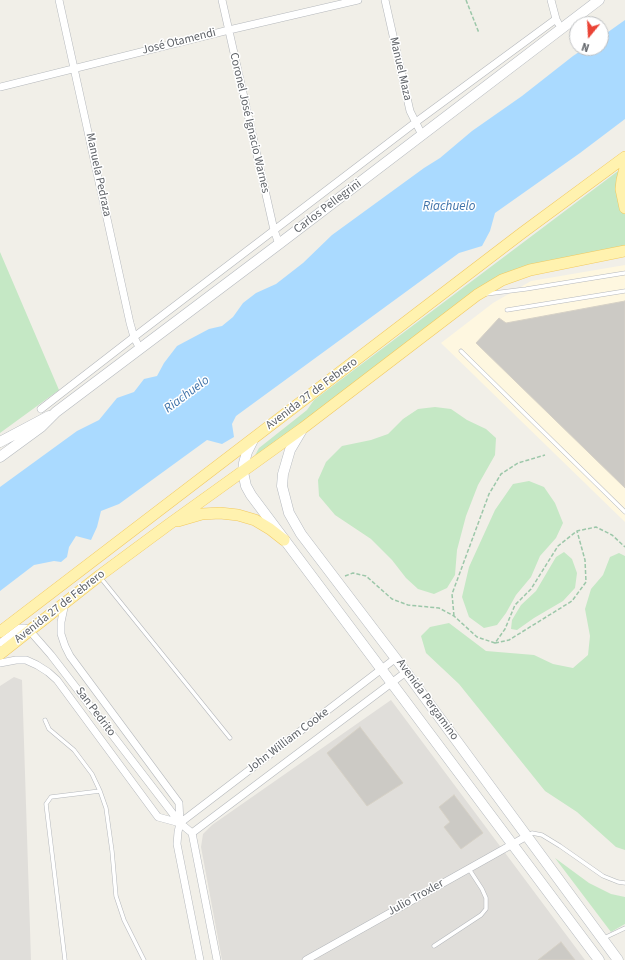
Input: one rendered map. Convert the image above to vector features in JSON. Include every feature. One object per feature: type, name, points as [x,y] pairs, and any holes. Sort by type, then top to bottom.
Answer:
[{"type":"main road","name":"Carlos Pellegrini","points":[[0,457],[41,427],[56,412],[599,0]]},
{"type":"main road","name":"Avenida 27 de Febrero","points":[[0,632],[625,156]]},
{"type":"main road","points":[[625,168],[621,189],[625,208]]},
{"type":"main road","name":"Avenida 27 de Febrero","points":[[0,654],[99,576],[303,428],[477,295],[502,280],[530,270],[625,251]]},
{"type":"main road","name":"Carlos Pellegrini","points":[[0,442],[56,412]]},
{"type":"main road","name":"Avenida Pergamino","points":[[303,428],[290,450],[286,462],[282,486],[284,499],[289,513],[302,534],[396,658],[618,960]]},
{"type":"main road","name":"Avenida Pergamino","points":[[255,438],[247,452],[243,472],[246,486],[251,495],[599,960]]},
{"type":"main road","points":[[168,525],[202,514],[220,512],[238,515],[260,523],[284,540]]},
{"type":"street","name":"Manuela Pedraza","points":[[59,0],[128,316],[134,337],[140,349]]},
{"type":"street","name":"Coronel José Ignacio Warnes","points":[[222,0],[274,230],[279,244]]},
{"type":"street","name":"José Otamendi","points":[[0,87],[229,30],[358,0]]},
{"type":"street","name":"Manuel Maza","points":[[385,0],[410,111],[422,135]]},
{"type":"street","points":[[552,0],[556,19],[562,28]]},
{"type":"street","name":"Carlos Pellegrini","points":[[41,409],[416,122],[556,19]]},
{"type":"street","points":[[521,45],[532,51]]},
{"type":"street","name":"San Pedrito","points":[[65,603],[61,622],[61,634],[67,651],[75,664],[179,803],[180,823],[177,844],[200,960]]},
{"type":"street","points":[[0,643],[20,628],[25,628],[30,631]]},
{"type":"street","name":"San Pedrito","points":[[30,631],[51,655],[180,823],[192,833]]},
{"type":"street","name":"John William Cooke","points":[[180,823],[396,658]]},
{"type":"street","name":"San Pedrito","points":[[0,663],[26,660],[48,672],[57,680],[158,817],[180,823]]},
{"type":"street","name":"John William Cooke","points":[[192,833],[406,672]]},
{"type":"street","points":[[192,833],[217,960]]},
{"type":"street","name":"Julio Troxler","points":[[306,960],[527,836]]},
{"type":"lane","points":[[477,295],[526,289],[625,273]]},
{"type":"lane","points":[[507,310],[625,291]]},
{"type":"lane","points":[[461,351],[625,512]]},
{"type":"lane","points":[[99,576],[230,738]]},
{"type":"lane","points":[[45,720],[50,729],[74,750],[92,774],[100,790],[106,808],[116,896],[124,920],[144,960]]},
{"type":"lane","points":[[64,960],[46,804],[51,797],[100,790]]},
{"type":"lane","points":[[527,836],[532,833],[542,836],[560,846],[603,876],[625,883]]},
{"type":"lane","points":[[434,946],[481,915],[486,909],[486,898],[469,869]]},
{"type":"lane","points":[[602,939],[625,928]]},
{"type":"path","points":[[466,0],[479,32]]},
{"type":"path","points":[[454,616],[452,594],[489,494],[501,474],[518,463],[545,455]]},
{"type":"path","points":[[496,643],[505,629],[515,605],[531,589],[558,546],[577,531],[596,527],[612,536],[625,547]]},
{"type":"path","points":[[336,580],[353,573],[366,576],[392,599],[408,605],[439,608],[454,616],[477,637],[496,643],[508,640],[572,601],[586,582],[585,560],[577,531]]},
{"type":"shaded area","points":[[625,265],[625,522],[441,343],[493,303],[531,281]]},
{"type":"shaded area","points":[[14,677],[22,680],[31,960],[0,960],[0,686]]},
{"type":"shaded area","points":[[391,700],[585,960],[222,960],[201,847],[203,834],[212,825]]},
{"type":"green space","points":[[622,168],[622,210],[625,214],[625,247],[491,280],[253,459],[259,448],[307,410],[314,400]]},
{"type":"green space","points":[[0,252],[59,390],[0,433]]},
{"type":"green space","points":[[435,407],[451,409],[467,420],[486,429],[496,438],[495,455],[478,485],[466,516],[457,550],[455,575],[447,588],[434,594],[418,589],[406,578],[392,560],[371,539],[335,515],[319,496],[318,480],[326,462],[342,446],[371,440],[388,434],[403,419],[418,409]]},
{"type":"green space","points":[[529,481],[544,487],[555,503],[563,523],[556,538],[540,556],[531,577],[516,595],[497,625],[484,628],[469,617],[462,597],[469,567],[495,510],[513,484]]},
{"type":"green space","points":[[564,552],[572,559],[577,573],[575,588],[563,601],[517,630],[511,629],[512,620],[521,605],[536,591],[556,557]]},
{"type":"green space","points":[[619,553],[625,556],[625,850],[616,847],[577,812],[545,791],[459,684],[426,653],[421,636],[430,627],[449,623],[486,651],[534,655],[553,664],[573,668],[588,655],[590,636],[585,609],[591,589],[603,575],[610,557]]},
{"type":"green space","points":[[555,858],[589,883],[611,894],[625,897],[625,924],[611,932]]},
{"type":"water","name":"Riachuelo","points":[[625,20],[625,119],[495,213],[490,231],[482,246],[459,253],[236,416],[232,424],[234,437],[222,444],[207,440],[119,504],[101,511],[97,527],[91,540],[76,536],[69,547],[67,557],[61,562],[54,561],[34,565],[0,591],[0,487],[77,431],[99,420],[117,398],[134,392],[144,379],[157,376],[164,363],[177,346],[209,329],[222,326],[233,317],[243,303],[256,293],[276,284],[303,263],[332,235],[440,158],[472,131],[522,96],[573,56],[609,56],[609,31]]},
{"type":"building","points":[[625,301],[625,488],[476,343],[499,318],[506,323]]},
{"type":"building","points":[[360,727],[403,783],[367,806],[327,753]]},
{"type":"building","points":[[454,795],[483,833],[461,849],[444,827],[450,822],[439,807]]},
{"type":"building","points":[[561,942],[575,960],[538,960]]}]
